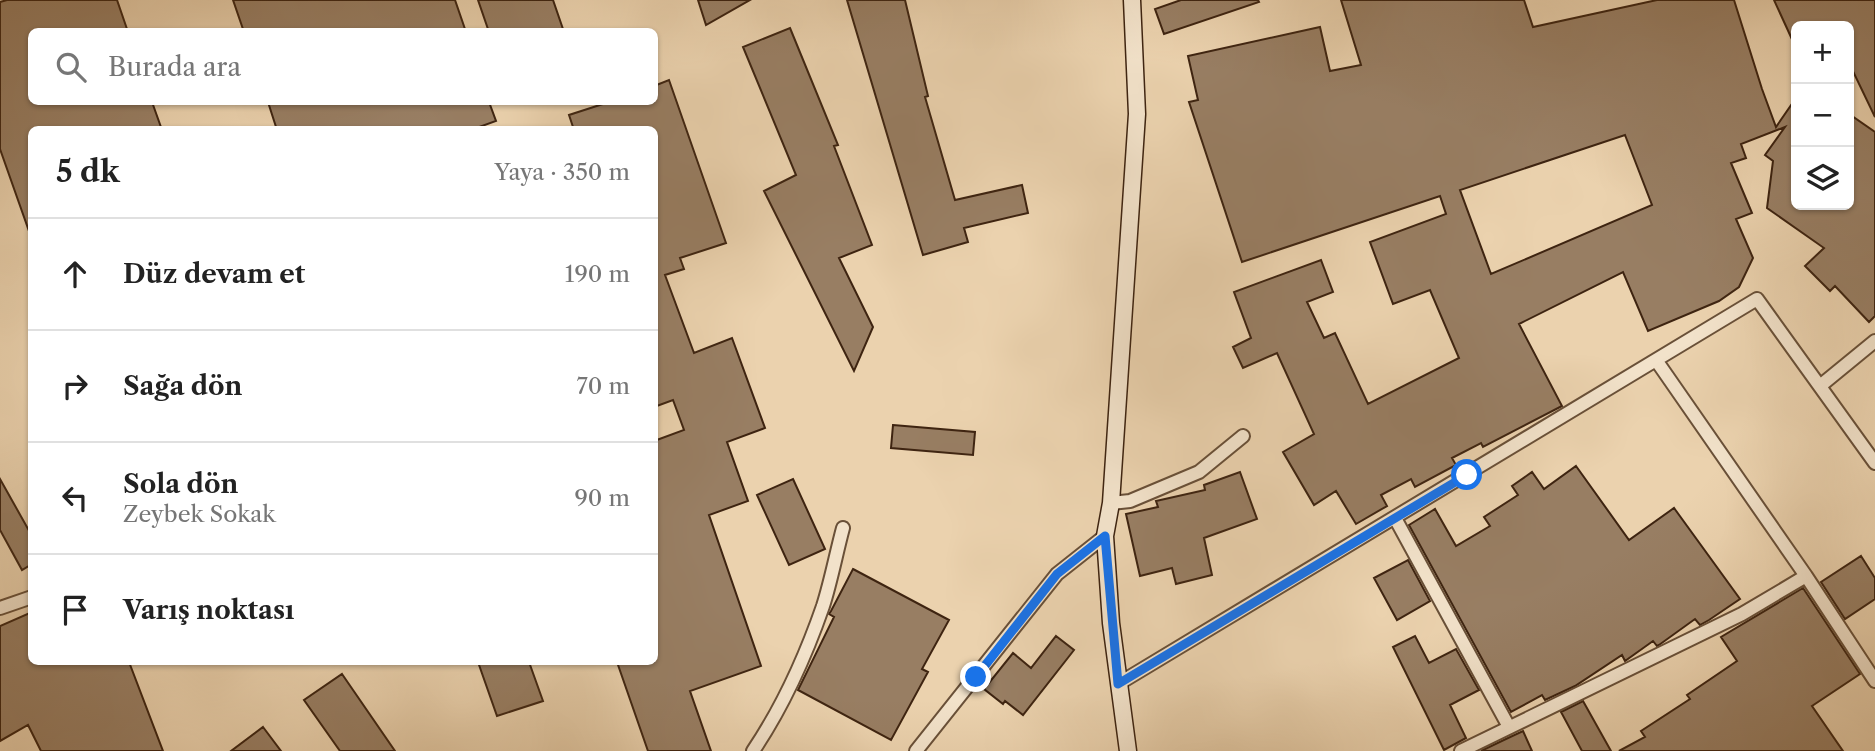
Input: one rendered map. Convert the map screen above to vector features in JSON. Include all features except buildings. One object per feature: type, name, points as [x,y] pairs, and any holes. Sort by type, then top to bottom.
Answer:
[{"type":"street","points":[[1128,751],[1118,684],[1105,536],[1111,503],[1137,114],[1132,0]]},
{"type":"street","points":[[1118,684],[1758,299],[1875,463]]},
{"type":"street","points":[[1820,386],[1875,341]]},
{"type":"street","points":[[1656,360],[1806,576],[1875,681]]},
{"type":"street","points":[[1111,503],[1130,501],[1199,472],[1242,436]]},
{"type":"street","points":[[1395,518],[1509,727]]},
{"type":"street","points":[[753,751],[764,736],[804,653],[823,605],[843,528]]},
{"type":"street","points":[[916,751],[1057,574],[1105,536]]},
{"type":"street","points":[[1461,751],[1742,614],[1806,576]]},
{"type":"street","points":[[0,608],[28,598]]},
{"type":"route","points":[[976,677],[1057,574],[1105,536],[1118,684],[1467,475]]}]
